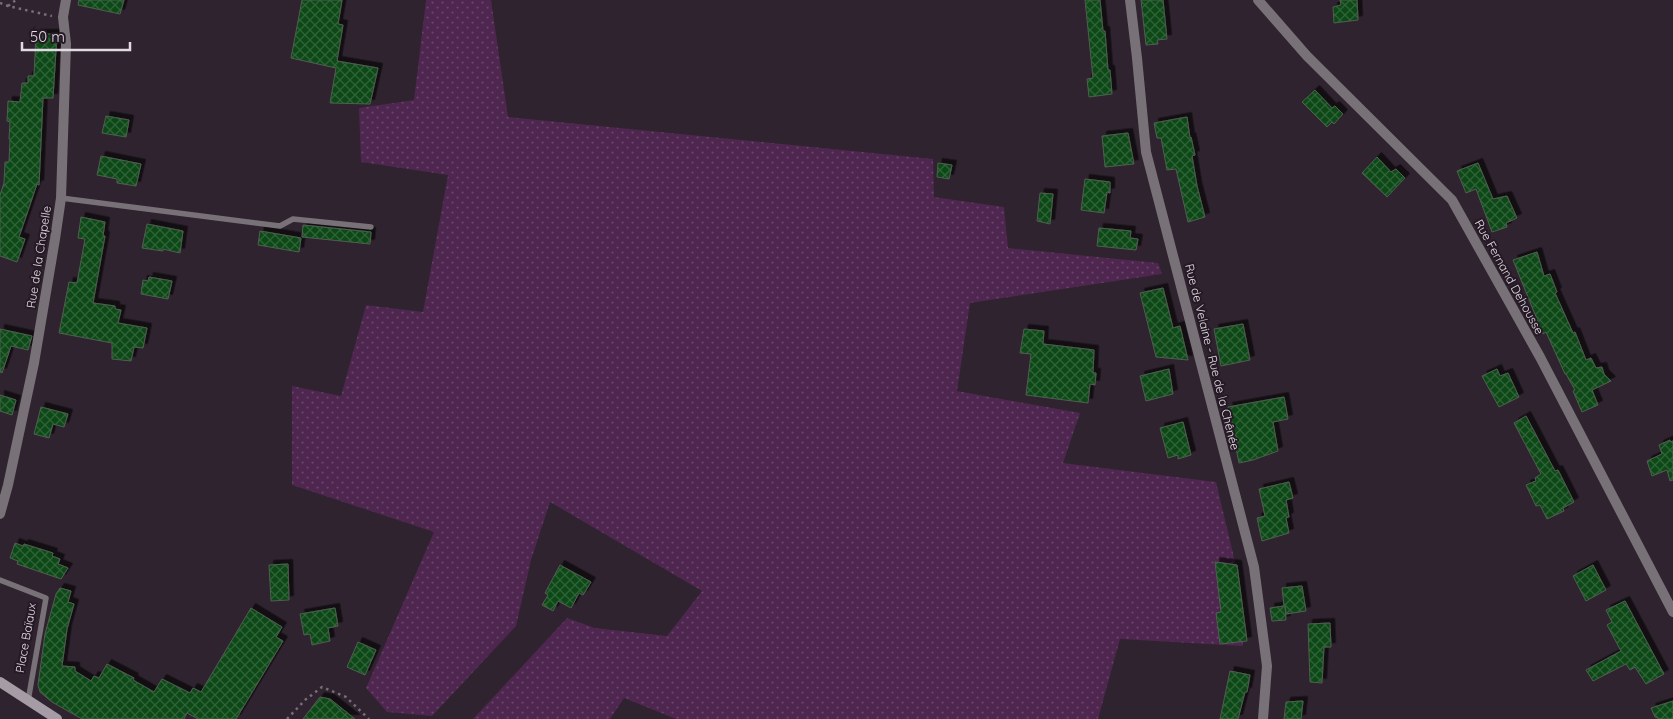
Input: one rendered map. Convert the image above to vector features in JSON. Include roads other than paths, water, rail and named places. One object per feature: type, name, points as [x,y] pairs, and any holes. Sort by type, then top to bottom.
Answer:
[{"type":"main road","name":"Place Baïaux","points":[[0,682],[57,719]]},
{"type":"street","name":"Rue de la Chapelle","points":[[0,514],[34,363],[55,239],[60,198],[66,44],[63,16],[66,0]]},
{"type":"street","name":"Rue de Velaine - Rue de la Chênée","points":[[1130,0],[1146,152],[1254,567],[1267,666],[1263,719]]},
{"type":"street","name":"Rue Fernand Dehousse","points":[[1258,0],[1307,56],[1452,200],[1540,357],[1673,612]]},
{"type":"lane","points":[[60,198],[280,226],[293,220],[372,227]]},
{"type":"lane","name":"Place Baïaux","points":[[0,580],[46,598],[28,701]]}]
